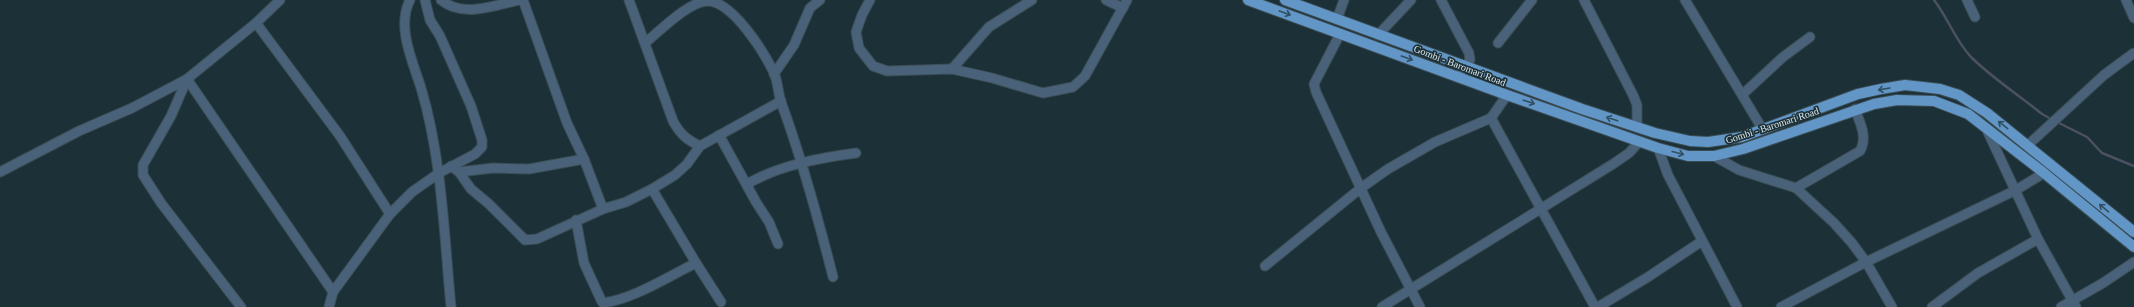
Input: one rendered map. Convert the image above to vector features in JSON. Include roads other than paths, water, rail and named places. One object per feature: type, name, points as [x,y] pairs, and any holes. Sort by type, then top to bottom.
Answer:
[{"type":"main road","name":"Gombi - Baromari Road","points":[[1248,0],[1639,142],[1688,156],[1714,156],[1766,142],[1855,109],[1898,100],[1934,101],[1968,114],[1986,127],[2134,247]]},
{"type":"main road","name":"Gombi - Baromari Road","points":[[1285,0],[1463,66],[1669,137],[1708,142],[1731,139],[1763,130],[1858,94],[1905,85],[1925,86],[1959,95],[1987,113],[2028,145],[2134,232]]},
{"type":"street","points":[[0,172],[79,131],[132,108],[187,79],[256,24],[280,0]]},
{"type":"street","points":[[410,0],[404,22],[408,49],[426,103],[439,173],[451,307]]},
{"type":"street","points":[[329,307],[333,292],[390,214],[412,192],[439,173],[475,154],[482,148],[482,140],[456,70],[440,36],[430,20],[425,0]]},
{"type":"street","points":[[441,0],[449,7],[460,10],[478,9],[518,0]]},
{"type":"street","points":[[523,0],[566,123],[584,159],[603,209]]},
{"type":"street","points":[[629,0],[673,121],[680,133],[689,141],[700,146]]},
{"type":"street","points":[[774,74],[794,45],[810,8],[820,0]]},
{"type":"street","points":[[870,0],[862,15],[856,32],[859,48],[873,66],[887,71],[952,70],[992,78],[1044,93],[1073,87],[1085,76],[1125,4],[1106,0]]},
{"type":"street","points":[[952,70],[989,27],[1032,0]]},
{"type":"street","points":[[1337,19],[1344,0]]},
{"type":"street","points":[[1378,35],[1411,0]]},
{"type":"street","points":[[1441,0],[1469,52],[1470,60],[1463,66],[1458,76]]},
{"type":"street","points":[[1498,43],[1532,0]]},
{"type":"street","points":[[1584,0],[1633,95],[1637,105],[1637,127]]},
{"type":"street","points":[[1685,0],[1743,94],[1763,130]]},
{"type":"street","points":[[1967,0],[1975,17]]},
{"type":"street","points":[[2126,0],[2134,18]]},
{"type":"street","points":[[645,43],[691,6],[708,1],[719,4],[750,32],[760,47],[774,74],[781,101],[802,163],[833,277]]},
{"type":"street","points":[[256,24],[340,136],[390,214]]},
{"type":"street","points":[[1340,34],[1314,84],[1319,100],[1381,232],[1420,307]]},
{"type":"street","points":[[1743,94],[1783,57],[1810,37]]},
{"type":"street","points":[[2028,145],[2104,75],[2134,53]]},
{"type":"street","points":[[187,79],[333,292]]},
{"type":"street","points":[[187,79],[171,116],[143,165],[143,175],[161,203],[241,307]]},
{"type":"street","points":[[1265,266],[1361,188],[1412,154],[1459,130],[1492,118],[1507,95]]},
{"type":"street","points":[[451,166],[459,172],[471,189],[490,204],[526,240],[537,239],[576,220],[603,209],[626,202],[652,189],[675,175],[687,164],[700,146],[781,101]]},
{"type":"street","points":[[1796,188],[1860,151],[1864,144],[1864,137],[1855,109]]},
{"type":"street","points":[[1492,118],[1596,307],[1648,277],[1702,241]]},
{"type":"street","points":[[1986,127],[2038,239],[2074,304]]},
{"type":"street","points":[[719,135],[772,226],[778,244]]},
{"type":"street","points":[[1382,307],[1411,288],[1470,254],[1613,164],[1629,153],[1639,142]]},
{"type":"street","points":[[1658,148],[1668,174],[1738,307]]},
{"type":"street","points":[[747,184],[768,172],[802,163],[856,153]]},
{"type":"street","points":[[1714,156],[1739,170],[1796,188],[1834,223],[1866,262],[1892,307]]},
{"type":"street","points":[[459,172],[493,168],[529,169],[584,159]]},
{"type":"street","points":[[1782,307],[1866,262],[2016,190],[2044,173]]},
{"type":"street","points":[[652,189],[721,302]]},
{"type":"street","points":[[576,220],[584,263],[600,300],[604,303],[640,291],[696,263]]},
{"type":"street","points":[[1932,307],[1978,273],[2038,239]]},
{"type":"street","points":[[2061,307],[2074,304],[2134,262]]},
{"type":"waterway","points":[[1934,0],[1960,43],[1971,57],[1979,65],[2042,114],[2053,120]]},
{"type":"waterway","points":[[2057,122],[2087,137],[2102,153],[2134,166]]}]
